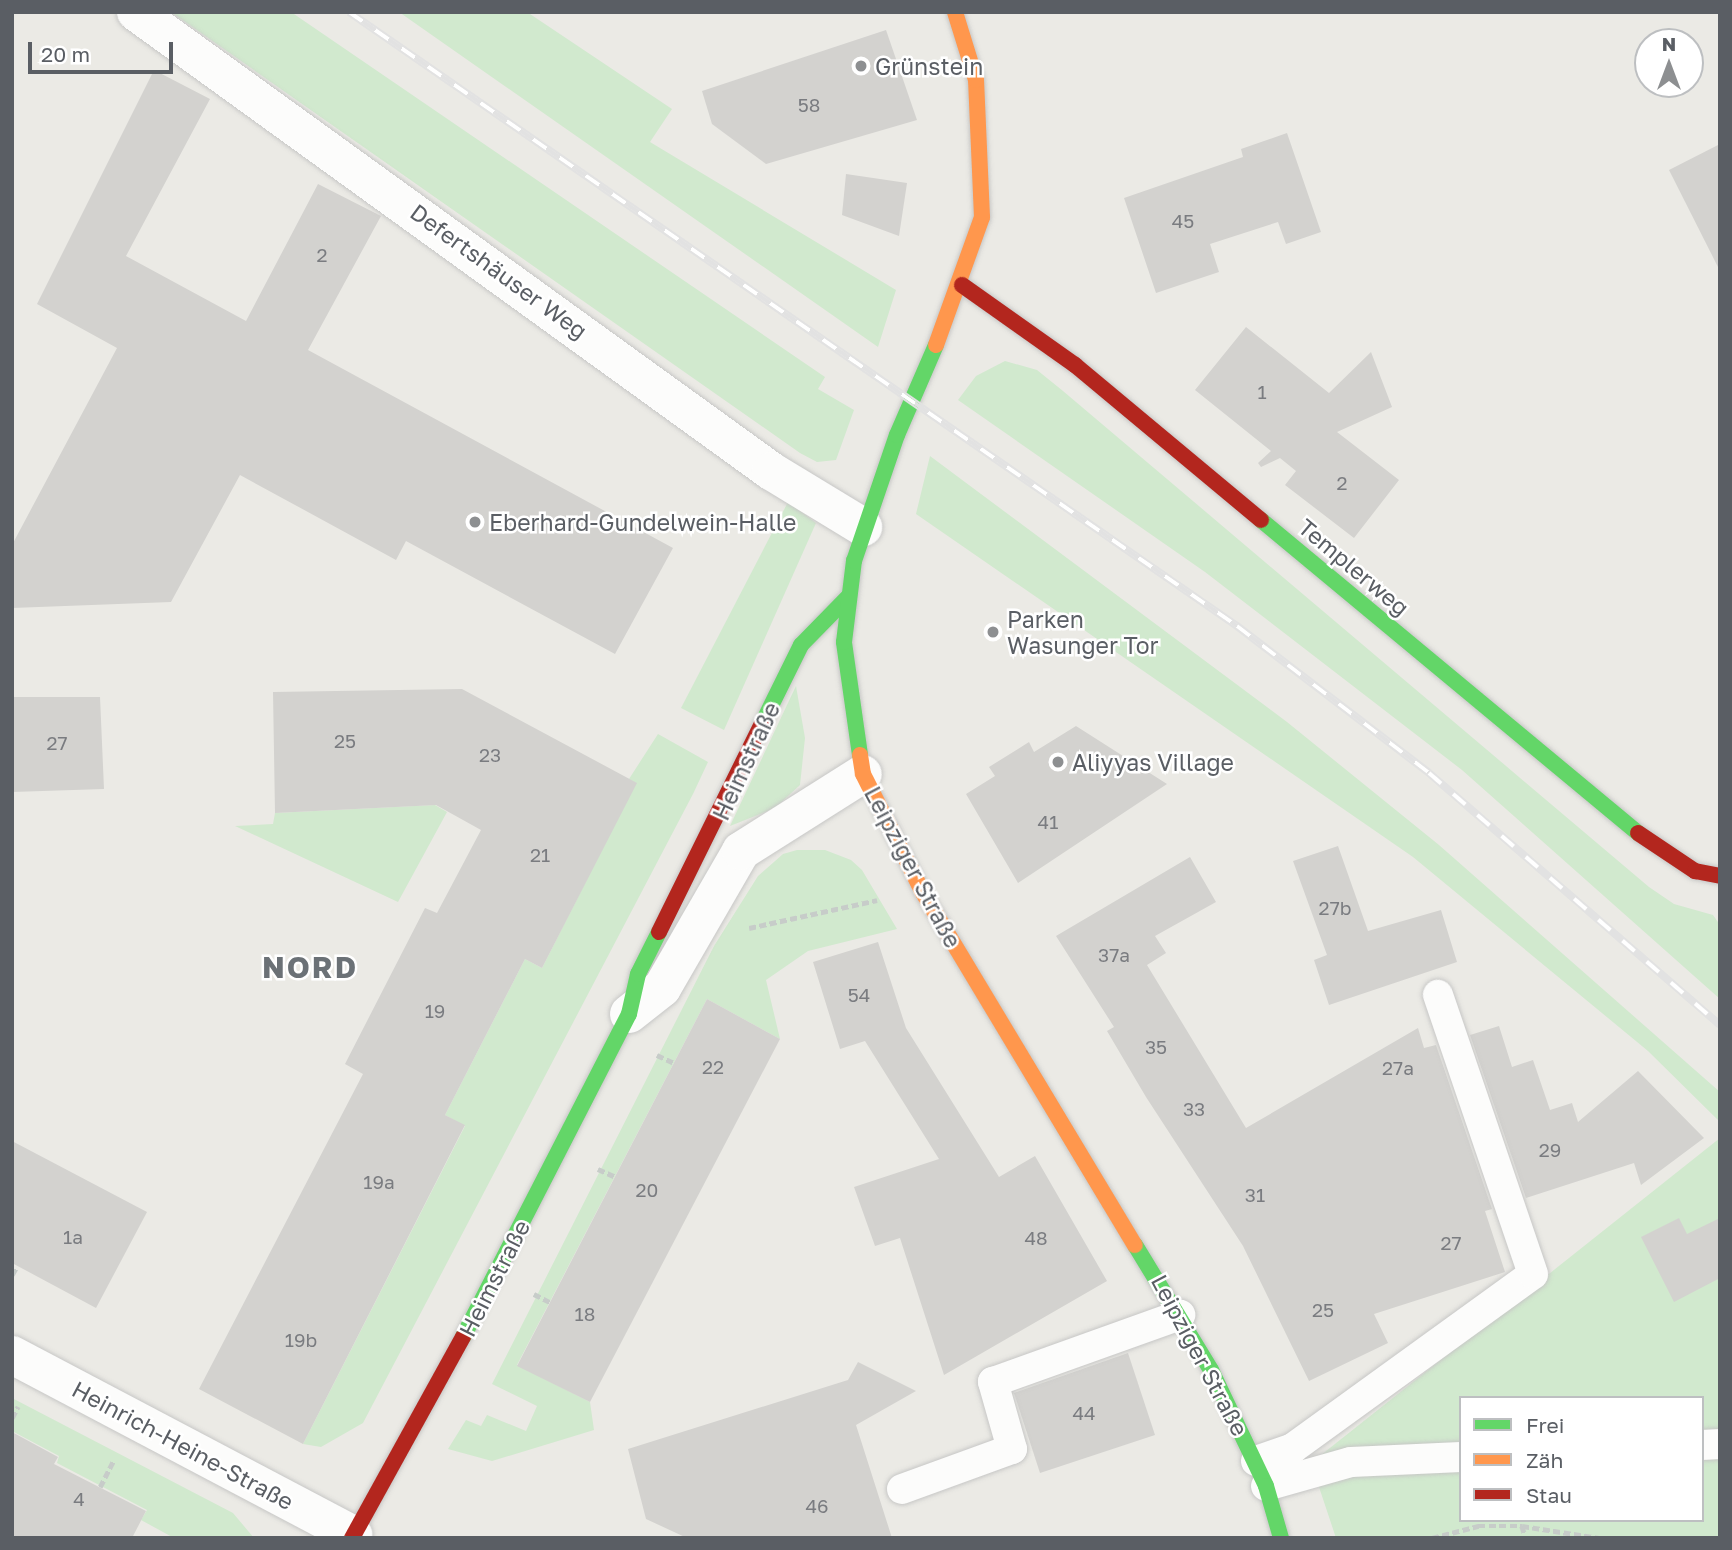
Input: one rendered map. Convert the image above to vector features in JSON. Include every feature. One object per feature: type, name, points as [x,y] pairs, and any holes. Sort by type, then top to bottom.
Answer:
[{"type":"street","name":"Defertshäuser Weg","points":[[136,12],[771,471],[863,527]]},
{"type":"street","name":"Leipziger Straße","points":[[956,12],[976,80],[983,159],[982,217],[962,285],[863,527],[848,597],[848,693],[863,774],[910,869],[1180,1315],[1261,1474],[1281,1538]]},
{"type":"street","name":"Templerweg","points":[[962,285],[1067,358],[1649,842],[1695,872],[1720,876]]},
{"type":"street","name":"Heimstraße","points":[[353,1536],[416,1427],[629,1014],[638,974],[801,645],[848,597]]},
{"type":"street","name":"Heimstraße","points":[[629,1014],[662,988],[741,851],[863,774]]},
{"type":"street","name":"Heinrich-Heine-Straße","points":[[12,1355],[353,1536]]},
{"type":"lane","name":"Leipziger Straße","points":[[1261,1474],[1533,1275],[1438,995]]},
{"type":"lane","points":[[902,1489],[1012,1448],[993,1382],[1180,1315]]},
{"type":"lane","points":[[1261,1474],[1352,1462],[1459,1457]]},
{"type":"path","points":[[737,926],[746,929],[880,899],[887,896],[881,884],[910,869]]},
{"type":"path","points":[[12,1275],[17,1266]]},
{"type":"path","points":[[1522,1526],[1526,1538]]},
{"type":"path","points":[[1433,1538],[1452,1528],[1522,1526],[1599,1538]]},
{"type":"green space","points":[[171,12],[291,12],[825,377],[818,389],[854,410],[836,460],[817,462],[800,453]]},
{"type":"green space","points":[[399,12],[527,12],[672,109],[650,142],[896,290],[878,347]]},
{"type":"green space","points":[[1005,361],[1037,370],[1063,391],[1649,887],[1674,904],[1713,915],[1720,925],[1720,999],[1462,770],[1205,572],[958,400],[976,376]]},
{"type":"green space","points":[[930,456],[1287,722],[1439,845],[1720,1092],[1720,1122],[1648,1051],[1413,857],[916,514]]},
{"type":"green space","points":[[788,502],[816,523],[724,730],[681,708]]},
{"type":"green space","points":[[796,686],[805,738],[800,785],[775,808],[730,826]]},
{"type":"green space","points":[[658,734],[708,762],[693,794],[363,1423],[321,1447],[303,1444],[465,1126],[445,1115],[525,959],[542,968],[636,783],[629,779]]},
{"type":"green space","points":[[435,805],[447,812],[398,902],[235,826],[273,824],[275,813]]},
{"type":"green space","points":[[797,850],[825,850],[851,860],[862,870],[897,929],[808,951],[766,980],[780,1039],[707,999],[517,1365],[590,1402],[594,1430],[492,1461],[448,1449],[466,1420],[481,1426],[487,1415],[526,1431],[537,1406],[492,1384],[714,946],[758,876],[783,854]]},
{"type":"green space","points":[[1720,1138],[1720,1538],[1336,1538],[1311,1463]]},
{"type":"green space","points":[[12,1398],[233,1513],[254,1538],[174,1538],[141,1520],[147,1510],[57,1463],[59,1456],[12,1431]]},
{"type":"building","points":[[886,30],[917,120],[766,164],[712,124],[702,91]]},
{"type":"building","points":[[154,70],[210,99],[126,256],[246,321],[318,184],[381,216],[308,350],[673,548],[615,654],[406,541],[396,560],[240,475],[171,602],[12,608],[12,545],[117,348],[37,304]]},
{"type":"building","points":[[1287,133],[1321,232],[1286,244],[1278,222],[1210,244],[1219,272],[1156,293],[1124,198],[1243,157],[1241,149]]},
{"type":"building","points":[[1720,144],[1720,271],[1669,170]]},
{"type":"building","points":[[846,174],[907,183],[899,236],[842,215]]},
{"type":"building","points":[[1246,327],[1329,393],[1371,352],[1392,407],[1337,432],[1399,480],[1354,538],[1285,485],[1296,471],[1280,458],[1261,467],[1258,463],[1271,451],[1195,390]]},
{"type":"building","points":[[462,689],[637,783],[542,968],[525,959],[445,1115],[465,1125],[303,1444],[199,1389],[363,1074],[345,1064],[425,908],[437,913],[481,830],[436,805],[275,813],[273,692]]},
{"type":"building","points":[[12,697],[100,697],[104,789],[12,792]]},
{"type":"building","points":[[1076,726],[1167,784],[1018,883],[966,794],[995,776],[989,767],[1029,742],[1034,752]]},
{"type":"building","points":[[1338,846],[1368,931],[1441,910],[1457,962],[1329,1005],[1314,960],[1327,955],[1293,861]]},
{"type":"building","points":[[1190,857],[1216,902],[1155,936],[1166,953],[1147,965],[1246,1128],[1418,1028],[1424,1048],[1436,1045],[1492,1209],[1485,1211],[1505,1272],[1374,1314],[1388,1343],[1309,1381],[1243,1246],[1146,1097],[1107,1031],[1114,1027],[1056,936]]},
{"type":"building","points":[[878,942],[906,1028],[999,1177],[1035,1156],[1107,1281],[944,1375],[900,1238],[875,1246],[854,1187],[939,1159],[865,1041],[840,1049],[813,962]]},
{"type":"building","points":[[707,999],[780,1039],[590,1402],[517,1366]]},
{"type":"building","points":[[1499,1026],[1512,1067],[1533,1060],[1550,1110],[1572,1103],[1578,1122],[1638,1071],[1704,1138],[1641,1185],[1634,1163],[1526,1198],[1470,1035]]},
{"type":"building","points":[[12,1141],[147,1212],[96,1308],[12,1263]]},
{"type":"building","points":[[1679,1218],[1687,1234],[1720,1218],[1720,1278],[1674,1302],[1641,1237]]},
{"type":"building","points":[[1128,1353],[1155,1435],[1040,1473],[1014,1393]]},
{"type":"building","points":[[858,1362],[916,1391],[856,1425],[892,1538],[687,1538],[646,1519],[628,1449],[848,1380]]},
{"type":"building","points":[[12,1432],[58,1457],[54,1464],[146,1511],[132,1538],[12,1538]]},
{"type":"railway","points":[[349,12],[1237,626],[1429,773],[1720,1025]]},
{"type":"traffic: fast","points":[[860,755],[844,642],[854,561],[897,435],[936,345]]},
{"type":"traffic: fast","points":[[1261,520],[1638,833]]},
{"type":"traffic: fast","points":[[762,724],[801,645],[848,597]]},
{"type":"traffic: fast","points":[[463,1337],[629,1014],[638,974],[659,932]]},
{"type":"traffic: fast","points":[[1135,1245],[1211,1370],[1266,1486],[1281,1538]]},
{"type":"traffic: slow","points":[[936,345],[982,217],[976,80],[955,12]]},
{"type":"traffic: slow","points":[[860,755],[863,774],[922,891],[1135,1245]]},
{"type":"traffic: jam","points":[[962,285],[1075,365],[1261,520]]},
{"type":"traffic: jam","points":[[659,932],[762,724]]},
{"type":"traffic: jam","points":[[1638,833],[1695,871],[1720,876]]},
{"type":"traffic: jam","points":[[352,1538],[463,1337]]},
{"type":"place","name":"Grünstein","points":[[861,66]]},
{"type":"place","name":"Eberhard-Gundelwein-Halle","points":[[475,522]]},
{"type":"place","name":"Parken Wasunger Tor","points":[[993,632]]},
{"type":"place","name":"Aliyyas Village","points":[[1058,762]]},
{"type":"district","name":"NORD","points":[[310,967]]}]
